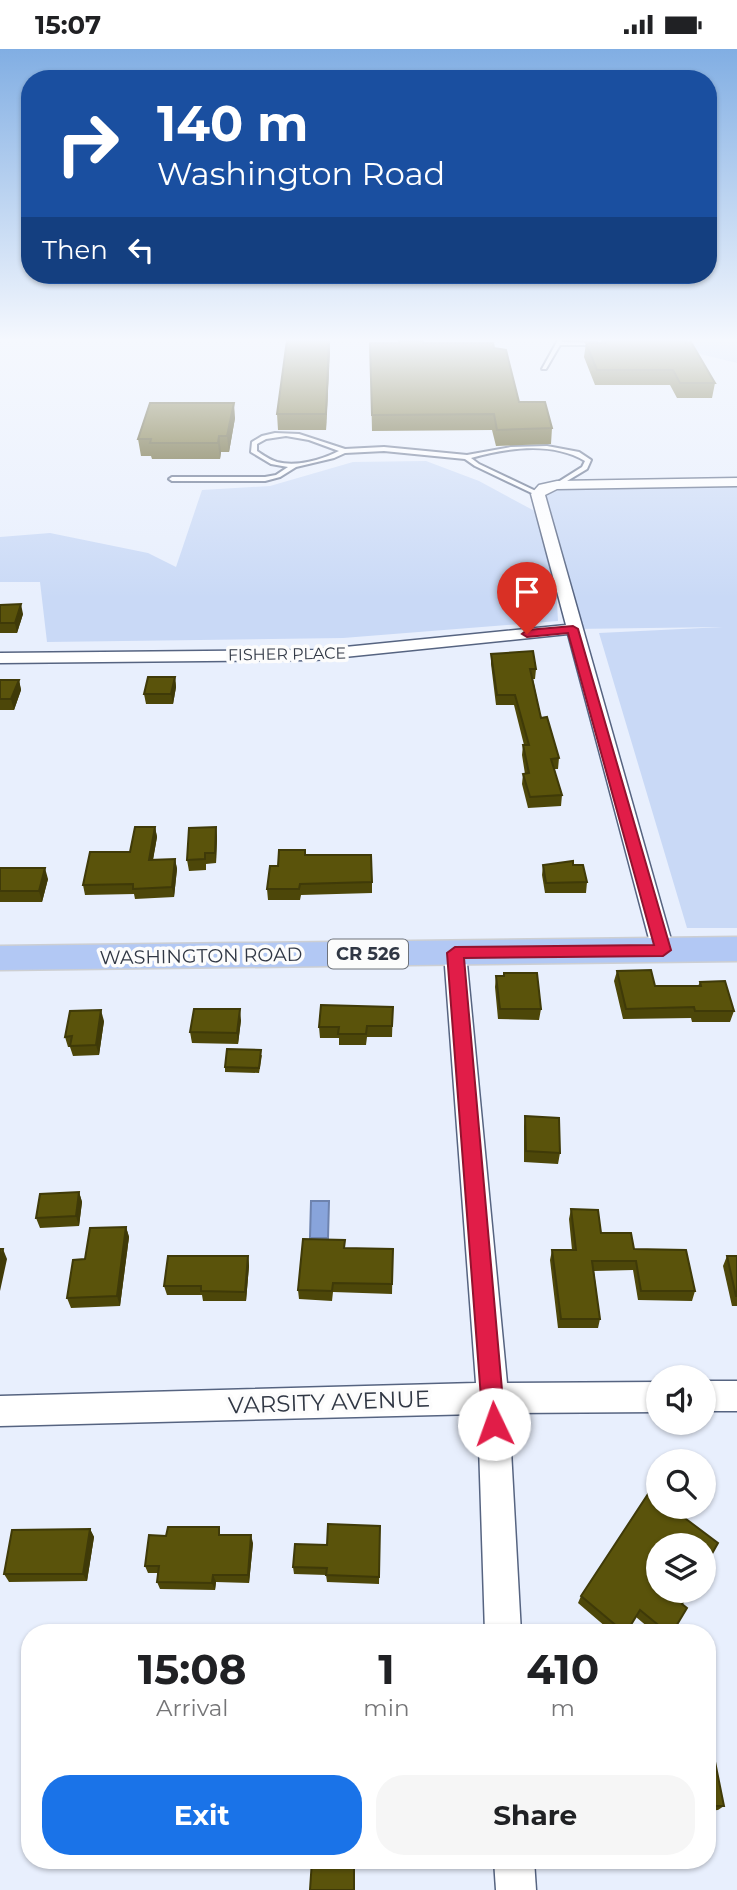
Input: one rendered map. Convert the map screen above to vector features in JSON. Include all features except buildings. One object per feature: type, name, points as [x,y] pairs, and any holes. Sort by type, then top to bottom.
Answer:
[{"type":"main road","name":"WASHINGTON ROAD","points":[[0,958],[737,949]]},
{"type":"street","points":[[663,950],[538,496],[544,488],[557,485],[737,482]]},
{"type":"street","name":"FISHER PLACE","points":[[0,658],[315,655],[573,629]]},
{"type":"street","points":[[455,953],[493,1398],[503,1624]]},
{"type":"street","points":[[716,1396],[737,1396]]},
{"type":"street","name":"VARSITY AVENUE","points":[[0,1412],[493,1398],[646,1397]]},
{"type":"street","points":[[515,1869],[516,1890]]},
{"type":"lane","points":[[294,465],[261,457],[254,452],[254,443],[271,436],[296,436],[344,451],[384,449],[467,457],[494,450],[563,449],[588,460],[585,468],[557,485]]},
{"type":"lane","points":[[172,479],[265,479],[278,476],[294,465],[332,457],[344,451]]},
{"type":"lane","points":[[467,457],[477,465],[538,496]]},
{"type":"shaded area","points":[[426,461],[479,481],[542,515],[544,488],[737,481],[737,928],[687,928],[599,633],[723,627],[573,629],[555,568],[558,621],[343,638],[47,642],[40,582],[0,582],[0,537],[50,533],[148,553],[176,567],[202,490],[270,486],[353,462]]},
{"type":"water","points":[[311,1201],[329,1201],[328,1238],[310,1238]]},
{"type":"route","points":[[494,1424],[455,953],[663,950],[573,629],[527,634]]}]
